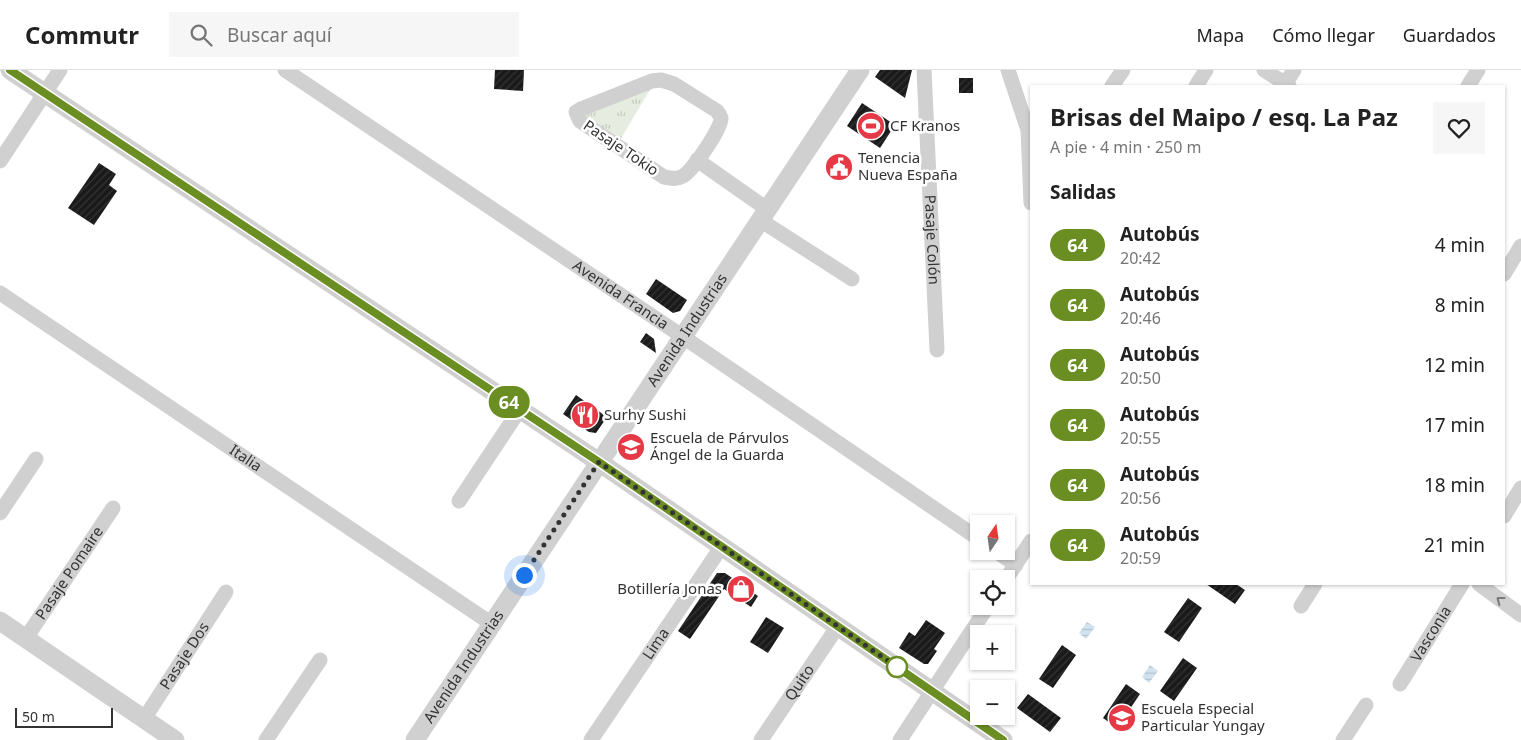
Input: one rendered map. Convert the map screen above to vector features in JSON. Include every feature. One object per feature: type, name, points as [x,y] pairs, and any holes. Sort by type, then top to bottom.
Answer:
[{"type":"street","points":[[10,70],[599,462],[1003,740]]},
{"type":"street","points":[[0,161],[60,70]]},
{"type":"street","name":"Avenida Francia","points":[[284,70],[683,337],[970,533]]},
{"type":"street","name":"Avenida Industrias","points":[[415,740],[860,70]]},
{"type":"street","name":"Pasaje Colón","points":[[924,70],[937,350]]},
{"type":"street","points":[[1008,70],[1030,132]]},
{"type":"street","points":[[1113,85],[1122,70]]},
{"type":"street","points":[[1197,85],[1206,70]]},
{"type":"street","points":[[1264,70],[1286,85],[1294,70]]},
{"type":"street","points":[[1469,85],[1478,70]]},
{"type":"street","name":"Pasaje Tokio","points":[[661,80],[674,84],[717,111],[721,118],[719,127],[697,160],[684,175],[676,179],[664,177],[580,121],[576,112],[652,81],[661,80]]},
{"type":"street","points":[[697,160],[764,214],[852,279]]},
{"type":"street","points":[[1505,272],[1515,251]]},
{"type":"street","name":"Italia","points":[[0,293],[492,624]]},
{"type":"street","points":[[459,500],[520,409]]},
{"type":"street","points":[[0,513],[36,459]]},
{"type":"street","points":[[1505,514],[1521,488]]},
{"type":"street","name":"Pasaje Pomaire","points":[[26,638],[113,508]]},
{"type":"street","points":[[1012,570],[1030,543]]},
{"type":"street","name":"Lima","points":[[591,740],[722,546]]},
{"type":"street","points":[[1010,560],[1016,564]]},
{"type":"street","points":[[1301,606],[1314,585]]},
{"type":"street","name":"Vasconia","points":[[1400,684],[1461,585]]},
{"type":"street","points":[[1480,585],[1521,615]]},
{"type":"street","name":"Pasaje Dos","points":[[144,719],[226,592]]},
{"type":"street","points":[[900,740],[982,615]]},
{"type":"street","points":[[0,621],[175,740]]},
{"type":"street","name":"Quito","points":[[760,740],[838,626]]},
{"type":"street","points":[[266,740],[320,660]]},
{"type":"street","points":[[1343,740],[1366,705]]},
{"type":"green space","points":[[651,88],[620,140],[584,115]]},
{"type":"water","points":[[1087,622],[1095,627],[1086,639],[1079,633]]},
{"type":"water","points":[[1150,665],[1158,671],[1149,683],[1142,677]]},
{"type":"building","points":[[495,70],[524,70],[523,91],[494,89]]},
{"type":"building","points":[[880,70],[912,70],[905,98],[875,77]]},
{"type":"building","points":[[959,78],[973,78],[973,93],[959,93]]},
{"type":"building","name":"CF Kranos","points":[[862,103],[895,125],[880,148],[847,126]]},
{"type":"building","points":[[99,163],[116,174],[109,185],[117,191],[94,225],[68,208]]},
{"type":"building","points":[[656,279],[687,300],[680,311],[673,313],[646,294]]},
{"type":"building","points":[[646,333],[654,339],[656,353],[640,342]]},
{"type":"building","name":"Surhy Sushi","points":[[576,395],[607,417],[596,433],[589,432],[563,414]]},
{"type":"building","points":[[717,573],[725,573],[758,596],[751,607],[724,589],[690,639],[678,631]]},
{"type":"building","points":[[1207,585],[1238,585],[1245,590],[1235,604]]},
{"type":"building","points":[[1188,598],[1202,608],[1179,642],[1164,632]]},
{"type":"building","points":[[766,617],[784,628],[768,653],[750,642]]},
{"type":"building","points":[[926,620],[945,633],[934,649],[937,651],[928,664],[924,664],[899,648],[909,632],[915,636]]},
{"type":"building","points":[[1062,645],[1076,655],[1053,688],[1039,679]]},
{"type":"building","points":[[1183,658],[1197,668],[1174,701],[1160,691]]},
{"type":"building","points":[[1126,684],[1140,694],[1117,728],[1103,718]]},
{"type":"building","points":[[1028,694],[1061,718],[1050,732],[1017,708]]},
{"type":"bus line","name":"64","points":[[10,70],[599,462],[1003,740]]},
{"type":"place","name":"CF Kranos","points":[[871,126]]},
{"type":"place","name":"Tenencia Nueva España","points":[[839,167]]},
{"type":"place","name":"Surhy Sushi","points":[[585,415]]},
{"type":"place","name":"Escuela de Párvulos Ángel de la Guarda","points":[[631,447]]},
{"type":"place","name":"Botillería Jonas","points":[[741,589]]},
{"type":"place","name":"Escuela Especial Particular Yungay","points":[[1122,718]]},
{"type":"route","points":[[524,575],[599,462],[897,667]]}]
